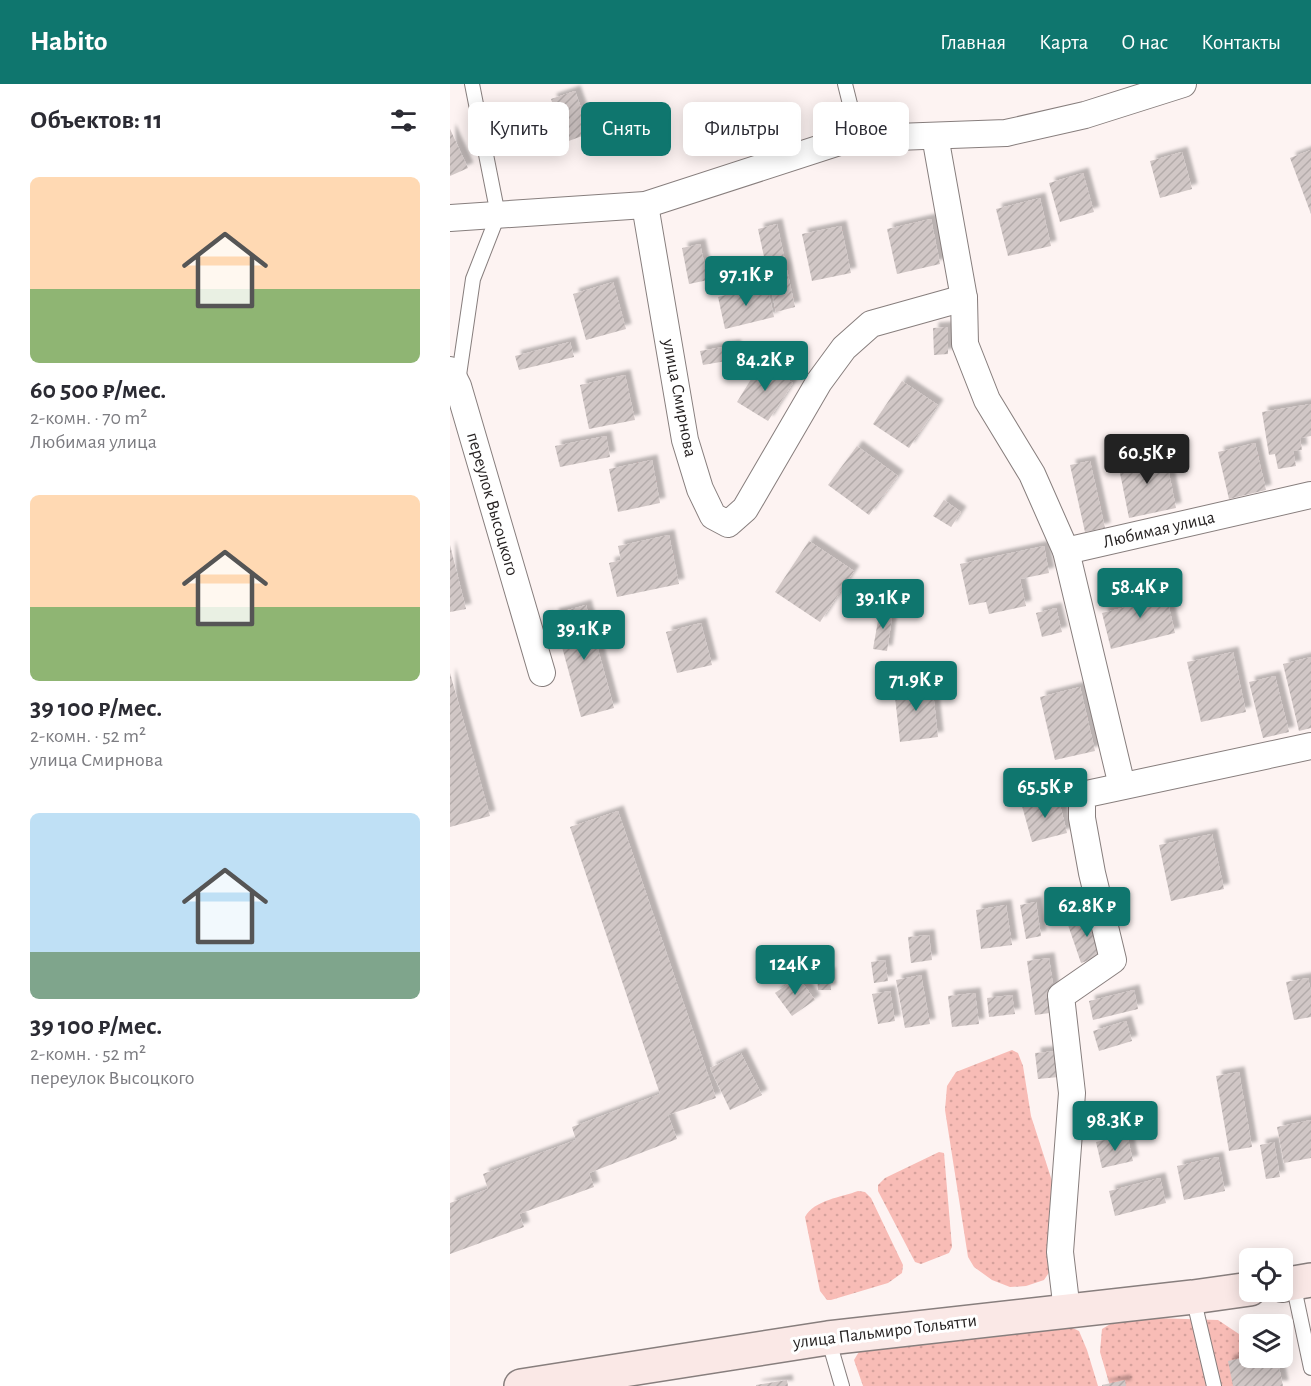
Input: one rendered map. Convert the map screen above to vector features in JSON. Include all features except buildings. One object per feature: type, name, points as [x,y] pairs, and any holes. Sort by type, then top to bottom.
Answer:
[{"type":"street","points":[[909,137],[1006,133],[1085,115],[1183,84]]},
{"type":"street","points":[[935,136],[964,298],[965,344],[987,400],[1032,474],[1066,551],[1122,786]]},
{"type":"street","points":[[450,218],[645,205],[813,151]]},
{"type":"street","name":"улица Смирнова","points":[[645,205],[684,440],[700,489],[713,516],[728,524],[745,509],[819,382],[844,348],[871,324],[964,298]]},
{"type":"street","name":"переулок Высоцкого","points":[[454,378],[542,673]]},
{"type":"street","name":"Любимая улица","points":[[1066,551],[1311,495]]},
{"type":"street","points":[[1067,1311],[1060,1252],[1072,1093],[1061,996],[1113,960],[1092,873],[1082,818],[1082,795],[1311,746]]},
{"type":"street","name":"улица Пальмиро Тольятти","points":[[521,1386],[828,1338],[1193,1298],[1239,1291]]},
{"type":"lane","points":[[454,378],[473,279],[498,215],[472,84]]},
{"type":"lane","points":[[845,84],[850,102]]},
{"type":"lane","points":[[1296,1283],[1311,1368]]},
{"type":"lane","points":[[1193,1298],[1214,1386]]},
{"type":"lane","points":[[828,1338],[842,1386]]},
{"type":"shaded area","points":[[1012,1050],[1018,1053],[1023,1066],[1031,1116],[1053,1184],[1054,1265],[1044,1280],[1026,1286],[1010,1287],[992,1280],[974,1267],[968,1257],[945,1110],[947,1086],[956,1072]]},
{"type":"shaded area","points":[[939,1152],[944,1153],[952,1247],[949,1253],[921,1264],[915,1262],[878,1191],[878,1185],[885,1178]]},
{"type":"shaded area","points":[[858,1191],[865,1192],[871,1198],[903,1265],[902,1273],[888,1283],[827,1300],[820,1291],[805,1217],[809,1211],[822,1203]]},
{"type":"shaded area","points":[[1122,1317],[1218,1320],[1239,1334],[1239,1368],[1262,1368],[1281,1386],[1110,1386],[1100,1352],[1102,1329]]},
{"type":"shaded area","points":[[1060,1322],[1079,1331],[1098,1386],[863,1386],[854,1360],[863,1345]]}]
